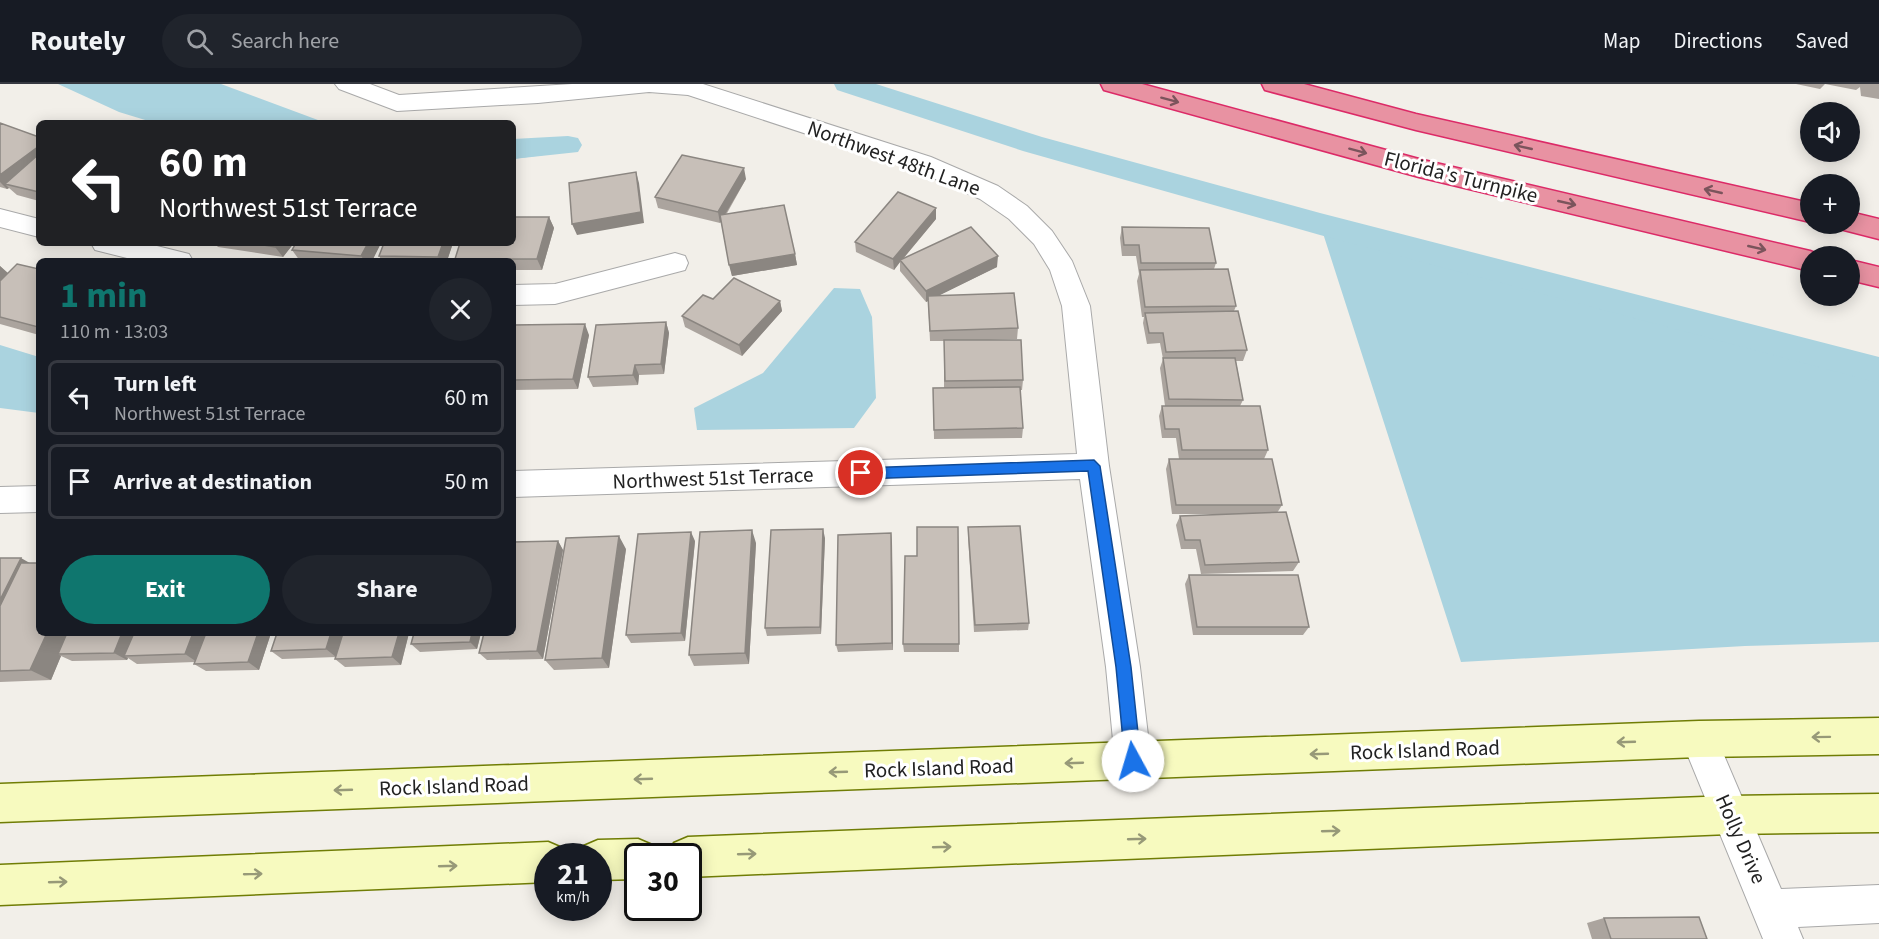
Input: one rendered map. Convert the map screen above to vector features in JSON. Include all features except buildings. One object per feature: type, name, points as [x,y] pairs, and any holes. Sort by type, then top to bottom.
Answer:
[{"type":"highway","name":"Florida's Turnpike","points":[[1113,84],[1419,168],[1800,259]]},
{"type":"highway","name":"Florida's Turnpike","points":[[1274,84],[1416,122],[1800,211]]},
{"type":"highway","points":[[1860,224],[1879,229]]},
{"type":"highway","points":[[1860,272],[1879,277]]},
{"type":"main road","name":"Rock Island Road","points":[[0,803],[1699,739],[1879,736]]},
{"type":"main road","points":[[702,856],[1729,815],[1879,813]]},
{"type":"main road","points":[[0,885],[534,863]]},
{"type":"street","name":"Northwest 48th Lane","points":[[347,84],[398,103],[538,95],[649,84],[690,88],[968,180],[1006,203],[1031,223],[1059,258],[1076,306],[1094,466],[1123,667],[1133,761]]},
{"type":"street","points":[[0,218],[36,227]]},
{"type":"street","points":[[117,246],[167,258]]},
{"type":"street","points":[[516,295],[555,294],[675,263]]},
{"type":"street","name":"Northwest 51st Terrace","points":[[516,484],[1094,466]]},
{"type":"street","points":[[0,500],[36,499]]},
{"type":"street","name":"Holly Drive","points":[[1699,739],[1729,815],[1777,924]]},
{"type":"street","points":[[1777,924],[1879,904]]},
{"type":"water","points":[[58,84],[221,84],[318,120],[145,120],[119,112]]},
{"type":"water","points":[[553,138],[574,151],[516,159],[516,141]]},
{"type":"water","points":[[1320,224],[1879,370],[1879,642],[1745,646],[1461,662]]},
{"type":"water","points":[[834,288],[860,289],[872,317],[876,398],[854,428],[697,430],[694,408],[763,373]]},
{"type":"water","points":[[0,345],[36,356],[36,413],[0,408]]},
{"type":"waterway","points":[[847,84],[1033,144],[1320,224],[1879,370]]},
{"type":"waterway","points":[[516,149],[568,145]]},
{"type":"route","points":[[861,473],[1094,466],[1123,667],[1133,761]]}]
